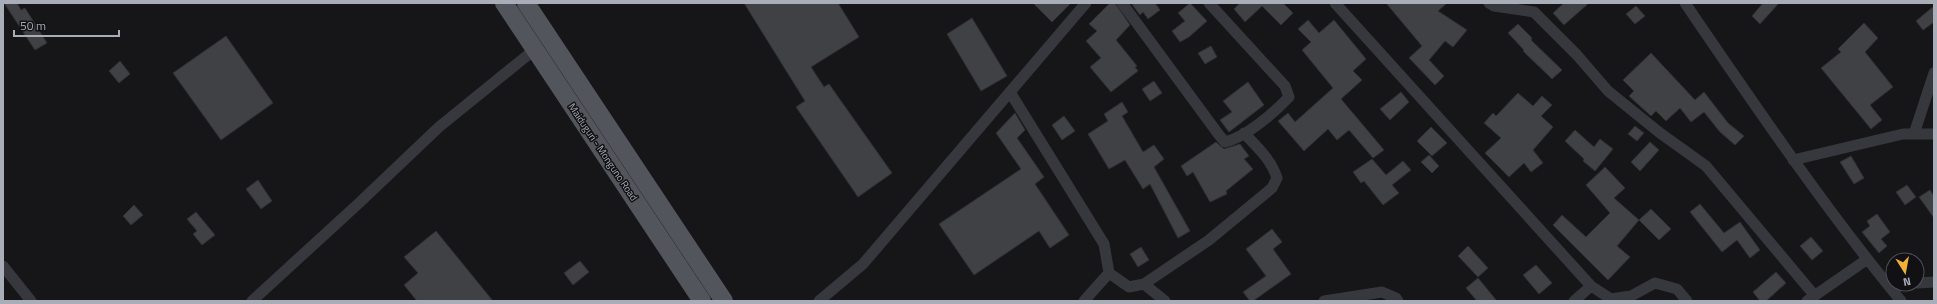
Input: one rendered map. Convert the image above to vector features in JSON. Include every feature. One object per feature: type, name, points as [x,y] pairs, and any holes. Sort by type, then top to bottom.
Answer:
[{"type":"main road","name":"Maiduguri - Monguno Road","points":[[504,3],[702,301]]},
{"type":"main road","name":"Maiduguri - Monguno Road","points":[[526,3],[724,301]]},
{"type":"street","points":[[819,301],[863,264],[1086,3]]},
{"type":"street","points":[[1122,3],[1219,136],[1225,142],[1235,139],[1244,133],[1279,108],[1289,97],[1285,86],[1209,3]]},
{"type":"street","points":[[1335,3],[1591,286],[1611,299],[1631,296],[1655,283],[1677,289],[1688,301]]},
{"type":"street","points":[[1489,3],[1494,6],[1534,12],[1577,55],[1608,91],[1660,133],[1706,166],[1811,298],[1866,260]]},
{"type":"street","points":[[1685,3],[1793,160],[1866,260],[1885,279]]},
{"type":"street","points":[[252,301],[439,127],[534,50]]},
{"type":"street","points":[[1914,134],[1934,73]]},
{"type":"street","points":[[1010,92],[1104,244],[1109,273],[1129,287],[1144,284],[1209,240],[1272,188],[1277,178],[1274,167],[1266,156],[1244,133]]},
{"type":"street","points":[[1793,160],[1903,134],[1934,134]]},
{"type":"street","points":[[3,266],[30,301]]},
{"type":"street","points":[[1084,301],[1109,273]]},
{"type":"street","points":[[1144,284],[1165,301]]},
{"type":"street","points":[[1574,301],[1591,286]]},
{"type":"street","points":[[1324,301],[1353,299],[1382,292],[1396,298],[1398,301]]},
{"type":"street","points":[[1895,292],[1900,301]]},
{"type":"building","points":[[4,3],[17,3],[21,10],[25,8],[47,43],[35,50]]},
{"type":"building","points":[[744,3],[838,3],[859,37],[811,67],[824,87],[829,84],[892,173],[858,197],[796,107],[805,101]]},
{"type":"building","points":[[1033,3],[1071,3],[1052,22]]},
{"type":"building","points":[[1110,3],[1115,3],[1130,25],[1116,40],[1137,66],[1135,67],[1138,71],[1111,92],[1090,67],[1101,58],[1086,41],[1097,31],[1089,24]]},
{"type":"building","points":[[1131,3],[1155,3],[1160,10],[1148,19],[1143,12],[1140,15]]},
{"type":"building","points":[[1190,3],[1207,21],[1189,37],[1180,42],[1172,31],[1185,21],[1178,13]]},
{"type":"building","points":[[1240,3],[1283,3],[1293,13],[1281,25],[1262,6],[1245,22],[1234,9]]},
{"type":"building","points":[[1386,3],[1447,3],[1438,11],[1467,30],[1453,47],[1445,41],[1429,60],[1444,76],[1435,85],[1409,58],[1422,46]]},
{"type":"building","points":[[1564,3],[1589,3],[1564,25],[1553,13]]},
{"type":"building","points":[[1763,3],[1779,3],[1760,24],[1752,16]]},
{"type":"building","points":[[1636,6],[1645,16],[1635,24],[1626,14]]},
{"type":"building","points":[[1934,6],[1934,22],[1923,30],[1916,21]]},
{"type":"building","points":[[972,18],[1007,76],[981,91],[947,34]]},
{"type":"building","points":[[1308,20],[1319,33],[1334,20],[1366,59],[1353,71],[1362,80],[1341,99],[1384,150],[1373,158],[1349,130],[1337,140],[1328,129],[1304,151],[1278,121],[1288,113],[1295,122],[1333,88],[1302,50],[1311,42],[1298,29]]},
{"type":"building","points":[[1864,23],[1878,38],[1865,52],[1893,87],[1870,105],[1882,120],[1871,129],[1821,68],[1841,52],[1838,49]]},
{"type":"building","points":[[1518,24],[1532,38],[1531,40],[1562,70],[1552,79],[1523,51],[1524,50],[1508,33]]},
{"type":"building","points":[[226,36],[273,103],[221,140],[173,73]]},
{"type":"building","points":[[1211,46],[1217,57],[1205,64],[1198,53]]},
{"type":"building","points":[[1651,53],[1695,100],[1704,92],[1728,123],[1744,136],[1735,145],[1720,132],[1704,112],[1691,122],[1680,108],[1666,121],[1656,111],[1651,116],[1629,96],[1634,91],[1623,80]]},
{"type":"building","points":[[120,61],[130,74],[119,83],[109,71]]},
{"type":"building","points":[[1154,81],[1162,93],[1150,101],[1142,89]]},
{"type":"building","points":[[1248,82],[1264,105],[1229,132],[1220,120],[1232,112],[1223,101]]},
{"type":"building","points":[[1401,92],[1409,102],[1390,120],[1380,109]]},
{"type":"building","points":[[1518,93],[1533,106],[1542,96],[1552,105],[1541,116],[1553,127],[1533,150],[1543,163],[1531,172],[1524,163],[1509,177],[1485,153],[1501,138],[1484,123],[1493,113],[1496,116]]},
{"type":"building","points":[[1122,102],[1128,112],[1122,116],[1143,152],[1154,145],[1164,159],[1154,167],[1190,231],[1178,238],[1150,184],[1143,189],[1125,160],[1109,169],[1088,134],[1108,121],[1104,114]]},
{"type":"building","points":[[1015,113],[1025,130],[1017,138],[1044,177],[1035,184],[1069,235],[1050,248],[1039,231],[974,275],[939,224],[1021,169],[996,133]]},
{"type":"building","points":[[1064,116],[1075,131],[1062,140],[1052,125]]},
{"type":"building","points":[[1635,126],[1644,133],[1637,141],[1628,134]]},
{"type":"building","points":[[1431,127],[1447,143],[1432,156],[1417,141]]},
{"type":"building","points":[[1575,130],[1594,147],[1600,139],[1613,149],[1595,171],[1583,161],[1584,159],[1565,141]]},
{"type":"building","points":[[1216,142],[1224,149],[1240,144],[1249,156],[1244,159],[1253,169],[1226,191],[1227,194],[1210,202],[1193,172],[1187,176],[1181,166]]},
{"type":"building","points":[[1650,142],[1659,150],[1640,171],[1631,162]]},
{"type":"building","points":[[1429,155],[1439,166],[1432,173],[1421,162]]},
{"type":"building","points":[[1851,156],[1864,178],[1854,184],[1840,162]]},
{"type":"building","points":[[1372,159],[1386,175],[1403,161],[1411,170],[1392,185],[1399,193],[1383,205],[1364,181],[1361,183],[1353,172]]},
{"type":"building","points":[[1605,167],[1625,188],[1614,198],[1639,220],[1617,246],[1630,257],[1608,280],[1553,225],[1562,215],[1586,237],[1610,213],[1586,185]]},
{"type":"building","points":[[258,180],[272,201],[261,209],[246,189]]},
{"type":"building","points":[[1907,185],[1916,197],[1905,205],[1896,192]]},
{"type":"building","points":[[1930,190],[1934,196],[1934,218],[1919,197]]},
{"type":"building","points":[[1700,204],[1724,233],[1740,222],[1760,250],[1750,258],[1737,240],[1722,252],[1690,212]]},
{"type":"building","points":[[134,205],[143,215],[131,225],[123,216]]},
{"type":"building","points":[[1651,209],[1671,229],[1659,240],[1639,220]]},
{"type":"building","points":[[196,212],[215,235],[202,245],[193,234],[197,231],[187,219]]},
{"type":"building","points":[[1877,214],[1890,232],[1881,239],[1887,246],[1879,253],[1862,232],[1870,226],[1867,221]]},
{"type":"building","points":[[1272,229],[1282,242],[1273,249],[1291,274],[1253,301],[1250,301],[1243,292],[1266,276],[1246,249]]},
{"type":"building","points":[[436,231],[493,301],[417,301],[404,285],[418,273],[404,257]]},
{"type":"building","points":[[1811,237],[1823,251],[1812,260],[1800,246]]},
{"type":"building","points":[[1468,246],[1488,268],[1478,277],[1458,256]]},
{"type":"building","points":[[1141,247],[1149,260],[1138,267],[1130,254]]},
{"type":"building","points":[[580,261],[589,272],[573,285],[564,273]]},
{"type":"building","points":[[1536,265],[1552,283],[1539,294],[1523,275]]},
{"type":"building","points":[[1776,272],[1786,283],[1766,301],[1760,301],[1753,292]]},
{"type":"building","points":[[1478,278],[1497,301],[1477,301],[1466,288]]}]
